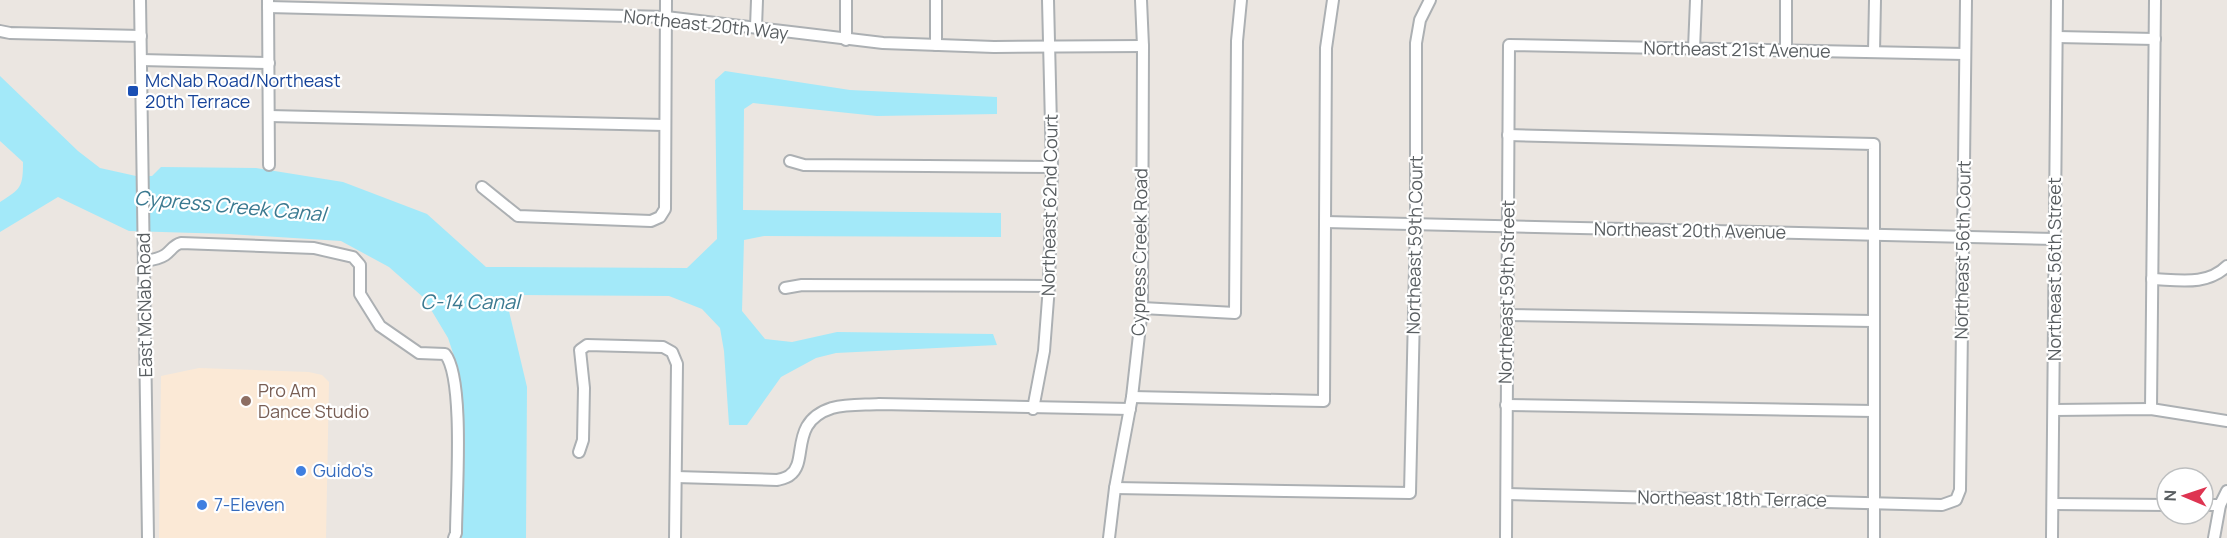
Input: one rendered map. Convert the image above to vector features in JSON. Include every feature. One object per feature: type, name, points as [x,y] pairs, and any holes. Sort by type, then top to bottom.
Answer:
[{"type":"street","name":"East McNab Road","points":[[140,0],[148,538]]},
{"type":"street","points":[[482,187],[518,216],[651,221],[660,217],[665,209],[666,0]]},
{"type":"street","points":[[756,27],[757,0]]},
{"type":"street","points":[[846,0],[846,40]]},
{"type":"street","points":[[936,0],[936,45]]},
{"type":"street","name":"Northeast 62nd Court","points":[[1033,409],[1044,351],[1049,286],[1052,167],[1051,45],[1048,0]]},
{"type":"street","name":"Cypress Creek Road","points":[[1109,538],[1115,488],[1132,397],[1142,308],[1143,46],[1141,0]]},
{"type":"street","points":[[1142,308],[1234,313],[1237,41],[1241,0]]},
{"type":"street","points":[[1132,397],[1324,401],[1326,48],[1333,0]]},
{"type":"street","name":"Northeast 59th Court","points":[[1115,488],[1410,493],[1416,224],[1416,43],[1420,20],[1430,0]]},
{"type":"street","points":[[1694,49],[1696,0]]},
{"type":"street","points":[[1786,0],[1786,51]]},
{"type":"street","points":[[1874,52],[1875,0]]},
{"type":"street","name":"Northeast 56th Court","points":[[1956,500],[1960,490],[1966,0]]},
{"type":"street","name":"Northeast 56th Street","points":[[2052,538],[2057,0]]},
{"type":"street","points":[[2151,409],[2155,0]]},
{"type":"street","points":[[268,4],[269,165]]},
{"type":"street","name":"Northeast 20th Way","points":[[268,4],[666,17],[846,40],[936,45],[1143,46]]},
{"type":"street","points":[[0,31],[141,36]]},
{"type":"street","points":[[2057,37],[2155,39]]},
{"type":"street","name":"Northeast 21st Avenue","points":[[1509,45],[1965,54]]},
{"type":"street","name":"Northeast 59th Street","points":[[1506,538],[1509,45]]},
{"type":"street","points":[[141,60],[269,63]]},
{"type":"street","points":[[269,116],[665,125]]},
{"type":"street","points":[[1508,135],[1874,144],[1874,538]]},
{"type":"street","points":[[790,162],[804,165],[1052,167]]},
{"type":"street","name":"Northeast 20th Avenue","points":[[1325,222],[2055,239]]},
{"type":"street","points":[[145,261],[160,258],[168,253],[174,244],[181,243],[314,248],[353,257],[360,265],[360,294],[380,326],[419,353],[445,354],[449,360],[457,397],[454,538]]},
{"type":"street","points":[[2152,279],[2197,281],[2210,278],[2227,266]]},
{"type":"street","points":[[785,288],[802,285],[1049,286]]},
{"type":"street","points":[[1507,315],[1873,321]]},
{"type":"street","points":[[579,452],[583,440],[584,388],[580,350],[587,345],[663,347],[672,352],[677,364],[675,538]]},
{"type":"street","points":[[676,477],[777,480],[790,476],[796,470],[800,442],[806,429],[820,414],[845,405],[1130,409]]},
{"type":"street","points":[[1506,405],[1874,411]]},
{"type":"street","points":[[2054,410],[2151,409],[2227,421]]},
{"type":"street","points":[[2214,538],[2220,505],[2227,491]]},
{"type":"street","name":"Northeast 18th Terrace","points":[[1507,494],[1942,505],[1956,500]]},
{"type":"street","points":[[2053,504],[2155,505]]},
{"type":"street","points":[[2215,505],[2220,505]]},
{"type":"shaded area","points":[[199,368],[309,372],[322,375],[329,382],[326,538],[159,538],[161,376]]},
{"type":"water","name":"C-14 Canal","points":[[725,71],[850,90],[997,97],[997,114],[877,116],[753,103],[744,109],[743,210],[1001,213],[1001,237],[764,236],[744,240],[742,311],[765,339],[792,342],[837,332],[993,334],[997,345],[836,353],[816,358],[781,377],[747,425],[729,425],[724,351],[720,328],[702,309],[669,296],[519,295],[508,307],[527,387],[526,538],[462,538],[462,393],[457,365],[448,338],[424,298],[389,267],[341,241],[129,231],[58,197],[0,232],[0,202],[17,190],[21,182],[23,162],[0,141],[0,76],[78,151],[100,168],[136,176],[152,176],[161,167],[256,168],[343,182],[427,214],[486,267],[687,268],[717,239],[715,80]]},
{"type":"place","name":"McNab Road/Northeast 20th Terrace","points":[[133,91]]},
{"type":"place","name":"Pro Am Dance Studio","points":[[246,401]]},
{"type":"place","name":"Guido's","points":[[301,471]]},
{"type":"place","name":"7-Eleven","points":[[202,505]]},
{"type":"water label","name":"Cypress Creek Canal","points":[[230,206]]}]
